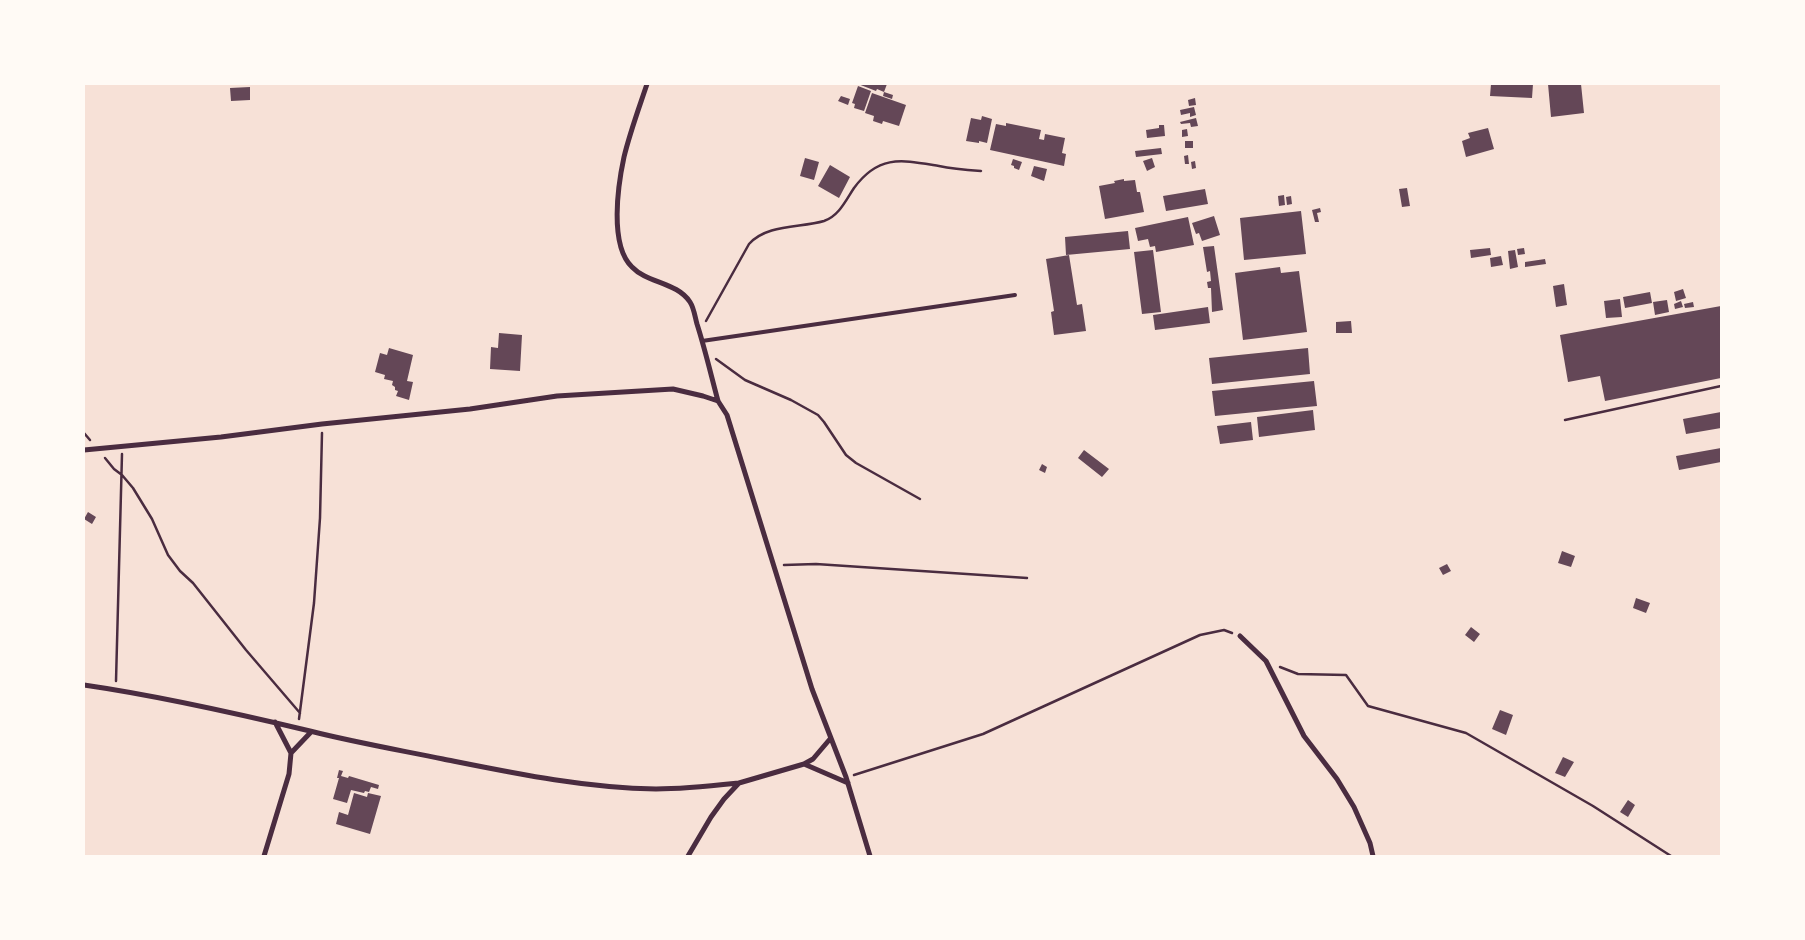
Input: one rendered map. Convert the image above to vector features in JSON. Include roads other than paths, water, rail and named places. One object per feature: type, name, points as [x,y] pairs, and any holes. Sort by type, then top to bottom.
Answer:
[{"type":"street","points":[[647,84],[624,157],[616,217],[620,246],[628,264],[638,274],[674,289],[690,302],[718,401],[727,415],[812,689],[830,740],[846,777],[870,856]]},
{"type":"street","points":[[84,450],[470,409],[557,396],[673,389],[718,401]]},
{"type":"street","points":[[1240,636],[1266,661],[1304,736],[1337,779],[1354,807],[1374,856]]},
{"type":"street","points":[[84,685],[275,722],[311,732],[524,775],[579,784],[655,789],[695,788],[739,783],[804,764],[813,759],[830,740]]},
{"type":"street","points":[[264,856],[289,774],[291,753],[275,722]]},
{"type":"street","points":[[291,753],[311,732]]},
{"type":"street","points":[[804,764],[848,783]]},
{"type":"street","points":[[688,856],[711,816],[739,783]]},
{"type":"lane","points":[[702,341],[1016,295]]}]
